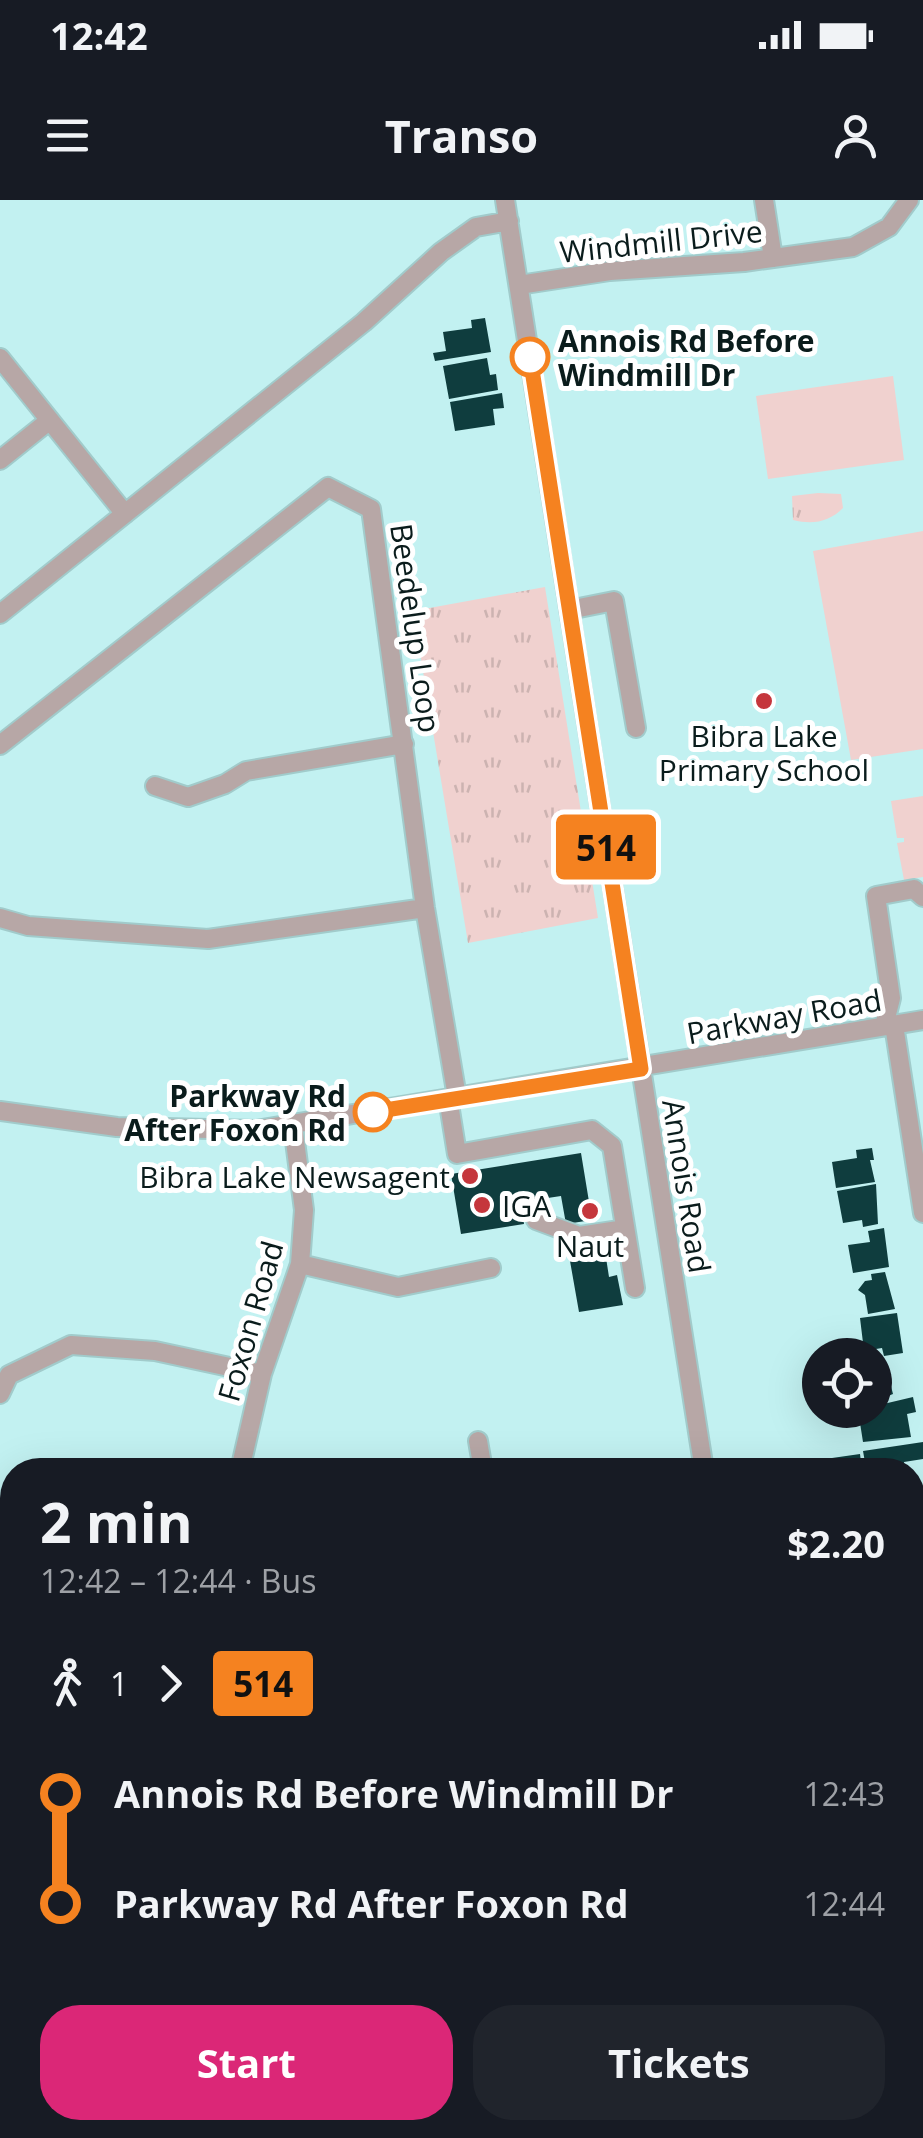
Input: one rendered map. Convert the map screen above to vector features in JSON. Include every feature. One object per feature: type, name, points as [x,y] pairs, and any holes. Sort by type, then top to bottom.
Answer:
[{"type":"street","name":"Annois Road","points":[[505,200],[702,1458]]},
{"type":"street","points":[[764,200],[774,258]]},
{"type":"street","name":"Windmill Drive","points":[[519,285],[610,270],[774,258],[853,247],[890,227],[909,200]]},
{"type":"street","points":[[0,614],[364,322],[440,252],[476,227],[508,221]]},
{"type":"street","points":[[0,358],[125,514]]},
{"type":"street","points":[[0,460],[50,420]]},
{"type":"street","name":"Beedelup Loop","points":[[0,745],[328,486],[372,509],[453,1097],[457,1154],[592,1130],[612,1146],[625,1228]]},
{"type":"street","points":[[570,610],[614,601],[636,728]]},
{"type":"street","points":[[155,786],[188,797],[225,784],[246,770],[404,744]]},
{"type":"street","points":[[923,898],[914,889],[876,896],[891,998],[889,1026],[923,1213]]},
{"type":"street","points":[[0,918],[28,926],[208,939],[426,908]]},
{"type":"street","name":"Parkway Road","points":[[0,1111],[66,1122],[177,1130],[226,1132],[293,1126],[923,1020]]},
{"type":"street","name":"Foxon Road","points":[[243,1458],[262,1374],[300,1264],[304,1210],[293,1126]]},
{"type":"street","points":[[536,1220],[579,1236],[625,1228],[635,1288]]},
{"type":"street","points":[[300,1264],[398,1287],[491,1268]]},
{"type":"street","points":[[0,1394],[9,1375],[71,1345],[155,1352],[262,1374]]},
{"type":"street","points":[[478,1442],[480,1458]]},
{"type":"green space","points":[[893,376],[904,460],[768,479],[756,396]]},
{"type":"green space","points":[[841,494],[843,508],[820,521],[793,520],[792,496]]},
{"type":"green space","points":[[923,531],[923,749],[851,760],[813,551]]},
{"type":"green space","points":[[545,587],[598,918],[468,943],[413,611]]},
{"type":"green space","points":[[923,796],[923,877],[904,880],[897,843],[904,842],[904,838],[897,838],[891,801]]},
{"type":"building","points":[[485,318],[491,352],[435,361],[433,353],[446,351],[443,332],[472,328],[471,320]]},
{"type":"building","points":[[487,358],[490,375],[496,374],[498,390],[449,399],[443,366]]},
{"type":"building","points":[[502,393],[504,408],[493,409],[495,425],[455,431],[450,402]]},
{"type":"building","points":[[872,1148],[874,1160],[870,1160],[875,1182],[836,1188],[832,1162],[857,1158],[856,1150]]},
{"type":"building","points":[[581,1153],[592,1220],[566,1224],[561,1196],[521,1202],[524,1224],[461,1234],[451,1174]]},
{"type":"building","points":[[876,1184],[878,1224],[863,1227],[862,1220],[843,1223],[837,1191]]},
{"type":"building","points":[[884,1228],[889,1267],[853,1273],[848,1245],[870,1242],[868,1231]]},
{"type":"building","points":[[603,1238],[609,1277],[617,1275],[623,1305],[579,1312],[567,1244]]},
{"type":"building","points":[[885,1272],[895,1309],[868,1314],[865,1295],[858,1290],[865,1281],[872,1280],[871,1274]]},
{"type":"building","points":[[897,1313],[903,1353],[892,1355],[892,1338],[862,1338],[860,1318]]},
{"type":"building","points":[[913,1397],[916,1412],[907,1414],[911,1437],[863,1442],[861,1428],[892,1428],[892,1402]]},
{"type":"building","points":[[923,1442],[923,1458],[864,1458],[863,1451]]},
{"type":"bus line","name":"514","points":[[373,1112],[641,1069],[530,357]]},
{"type":"place","name":"Annois Rd Before Windmill Dr","points":[[530,357]]},
{"type":"place","name":"Bibra Lake Primary School","points":[[764,701]]},
{"type":"place","name":"Parkway Rd After Foxon Rd","points":[[373,1112]]},
{"type":"place","name":"Bibra Lake Newsagent","points":[[470,1176]]},
{"type":"place","name":"IGA","points":[[482,1205]]},
{"type":"place","name":"Naut","points":[[590,1211]]}]
